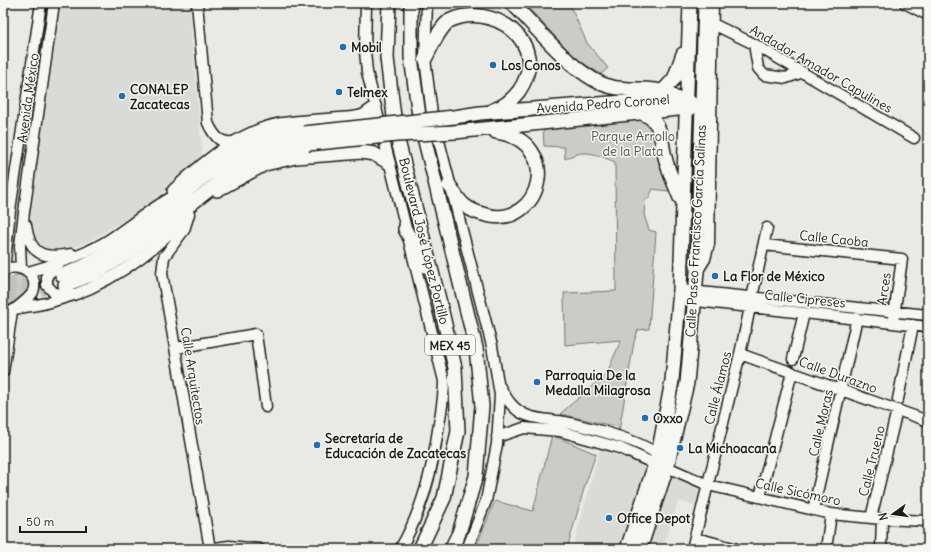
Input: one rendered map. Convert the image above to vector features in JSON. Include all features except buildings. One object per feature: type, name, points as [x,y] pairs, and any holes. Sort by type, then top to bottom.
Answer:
[{"type":"main road","points":[[389,3],[387,58],[394,117]]},
{"type":"main road","points":[[411,3],[411,57],[419,116]]},
{"type":"main road","points":[[512,3],[574,65],[597,82],[612,87],[664,91],[681,102],[692,112],[694,119],[694,185],[698,216]]},
{"type":"main road","name":"Calle Paseo Francisco García Salinas","points":[[640,549],[660,462],[672,381],[679,294],[682,204],[681,102],[689,33],[690,3]]},
{"type":"main road","name":"Calle Paseo Francisco García Salinas","points":[[627,549],[660,462],[687,383],[697,272],[705,3]]},
{"type":"main road","points":[[425,59],[443,27],[455,16],[483,10],[497,14],[509,21],[521,34],[527,48],[529,60],[526,80],[514,98],[500,108],[480,113]]},
{"type":"main road","points":[[651,100],[664,91],[678,71],[689,33]]},
{"type":"main road","points":[[681,102],[693,100],[703,88]]},
{"type":"main road","name":"Avenida Pedro Coronel","points":[[63,280],[94,274],[130,252],[152,236],[193,200],[220,166],[248,149],[278,138],[306,138],[397,135],[478,130],[678,109],[681,102],[651,100],[480,113],[306,138]]},
{"type":"main road","points":[[164,200],[194,173],[241,140],[265,129],[280,125],[361,117],[375,108]]},
{"type":"main road","points":[[639,112],[647,115],[655,121],[659,128],[665,157],[682,204]]},
{"type":"main road","points":[[361,117],[367,127],[368,133],[365,152]]},
{"type":"main road","points":[[449,185],[464,205],[477,213],[493,217],[518,211],[532,198],[537,188],[538,170],[534,154],[530,148],[514,136],[478,130]]},
{"type":"main road","name":"Boulevard José López Portillo","points":[[398,141],[440,303],[455,368],[458,431],[444,498],[420,549]]},
{"type":"main road","name":"Boulevard José López Portillo","points":[[425,141],[476,348],[482,406],[476,476],[460,533],[452,549]]},
{"type":"main road","points":[[193,200],[216,191],[253,170],[280,160],[302,156],[365,152],[388,162]]},
{"type":"main road","points":[[449,185],[452,250]]},
{"type":"main road","points":[[405,229],[424,263],[440,303]]},
{"type":"street","name":"Avenida México","points":[[3,272],[10,210],[41,3]]},
{"type":"street","name":"Avenida México","points":[[10,312],[32,294],[33,280],[25,270],[20,246],[54,3]]},
{"type":"street","points":[[197,3],[208,123],[213,133],[219,140],[226,143],[241,140]]},
{"type":"street","points":[[366,3],[366,65],[388,162],[441,365],[444,395],[435,451],[423,500],[400,549]]},
{"type":"street","points":[[427,3],[425,59],[432,114],[449,185],[492,346],[500,395],[497,437],[486,501],[467,549]]},
{"type":"street","points":[[697,272],[705,259],[709,244],[713,3]]},
{"type":"street","points":[[905,3],[928,14]]},
{"type":"street","name":"Andador Amador Capulines","points":[[713,24],[754,44],[914,138]]},
{"type":"street","points":[[754,44],[758,68],[764,75],[786,78],[803,72]]},
{"type":"street","name":"Avenida Pedro Coronel","points":[[3,272],[9,268],[25,270],[69,260],[88,252],[116,235],[164,200],[193,200]]},
{"type":"street","name":"Avenida Pedro Coronel","points":[[10,312],[54,301],[77,293],[114,275],[162,241],[193,200]]},
{"type":"street","name":"Calle Arquitectos","points":[[193,200],[184,230],[164,257],[162,274],[176,348],[209,549]]},
{"type":"street","points":[[24,212],[28,239],[35,250],[40,254],[57,256],[88,252]]},
{"type":"street","name":"Calle Álamos","points":[[692,549],[696,538],[740,354],[767,228]]},
{"type":"street","name":"Calle Caoba","points":[[764,245],[902,259]]},
{"type":"street","name":"Arces","points":[[893,322],[902,259]]},
{"type":"street","points":[[69,260],[49,272],[47,275],[47,285],[50,290],[59,295],[77,293]]},
{"type":"street","name":"Calle Cipreses","points":[[679,294],[928,315]]},
{"type":"street","name":"Calle Cipreses","points":[[751,301],[804,313],[928,327]]},
{"type":"street","points":[[3,372],[10,312]]},
{"type":"street","points":[[793,358],[804,313]]},
{"type":"street","name":"Calle Moras","points":[[813,510],[842,389],[857,318]]},
{"type":"street","points":[[898,399],[913,325]]},
{"type":"street","points":[[176,348],[256,334],[266,407]]},
{"type":"street","name":"Calle Durazno","points":[[740,354],[842,389],[928,421]]},
{"type":"street","points":[[760,497],[792,372]]},
{"type":"street","points":[[499,385],[513,407],[526,416],[566,422],[636,443],[660,462]]},
{"type":"street","name":"Calle Trueno","points":[[871,518],[897,410]]},
{"type":"street","points":[[497,437],[524,428],[560,431],[620,448],[660,462]]},
{"type":"street","points":[[600,442],[603,432]]},
{"type":"street","name":"Calle Sicómoro","points":[[660,462],[708,485],[813,510],[832,514],[882,519],[928,519]]},
{"type":"street","points":[[826,549],[832,514]]},
{"type":"street","points":[[881,549],[882,519]]},
{"type":"street","points":[[696,538],[737,549]]},
{"type":"street","points":[[209,549],[229,546],[258,549]]},
{"type":"shaded area","name":"CONALEP Zacatecas","points":[[61,3],[189,3],[202,151],[199,163],[149,205],[91,240],[71,248],[52,251],[40,247],[33,240],[29,223]]},
{"type":"shaded area","points":[[602,442],[677,477],[708,485],[703,508],[678,501],[663,549],[580,549],[573,547]]},
{"type":"green space","points":[[524,3],[569,3],[587,43],[608,68],[601,74],[577,60]]},
{"type":"green space","name":"Parque Arrollo de la Plata","points":[[638,117],[656,130],[670,185],[668,191],[653,189],[648,199],[645,199],[644,215],[649,230],[656,232],[649,329],[638,330],[634,342],[619,431],[618,427],[560,414],[607,373],[621,340],[565,345],[564,293],[616,291],[615,162],[590,153],[578,154],[565,159],[564,147],[544,146],[543,127]]},
{"type":"green space","points":[[16,275],[24,275],[28,278],[29,283],[26,289],[15,301],[3,307],[3,285]]},
{"type":"green space","points":[[552,435],[596,454],[585,485],[567,549],[475,549],[495,501],[533,511]]},
{"type":"tunnel","points":[[3,285],[62,275]]},
{"type":"tunnel","points":[[3,296],[65,285]]},
{"type":"place","name":"Mobil","points":[[343,47]]},
{"type":"place","name":"Los Conos","points":[[493,65]]},
{"type":"place","name":"Telmex","points":[[339,92]]},
{"type":"place","name":"CONALEP Zacatecas","points":[[122,96]]},
{"type":"place","name":"La Flor de México","points":[[715,276]]},
{"type":"place","name":"Parroquia De la Medalla Milagrosa","points":[[537,382]]},
{"type":"place","name":"Oxxo","points":[[645,418]]},
{"type":"place","name":"Secretaría de Educación de Zacatecas","points":[[317,445]]},
{"type":"place","name":"La Michoacana","points":[[680,448]]},
{"type":"place","name":"Office Depot","points":[[609,518]]}]
